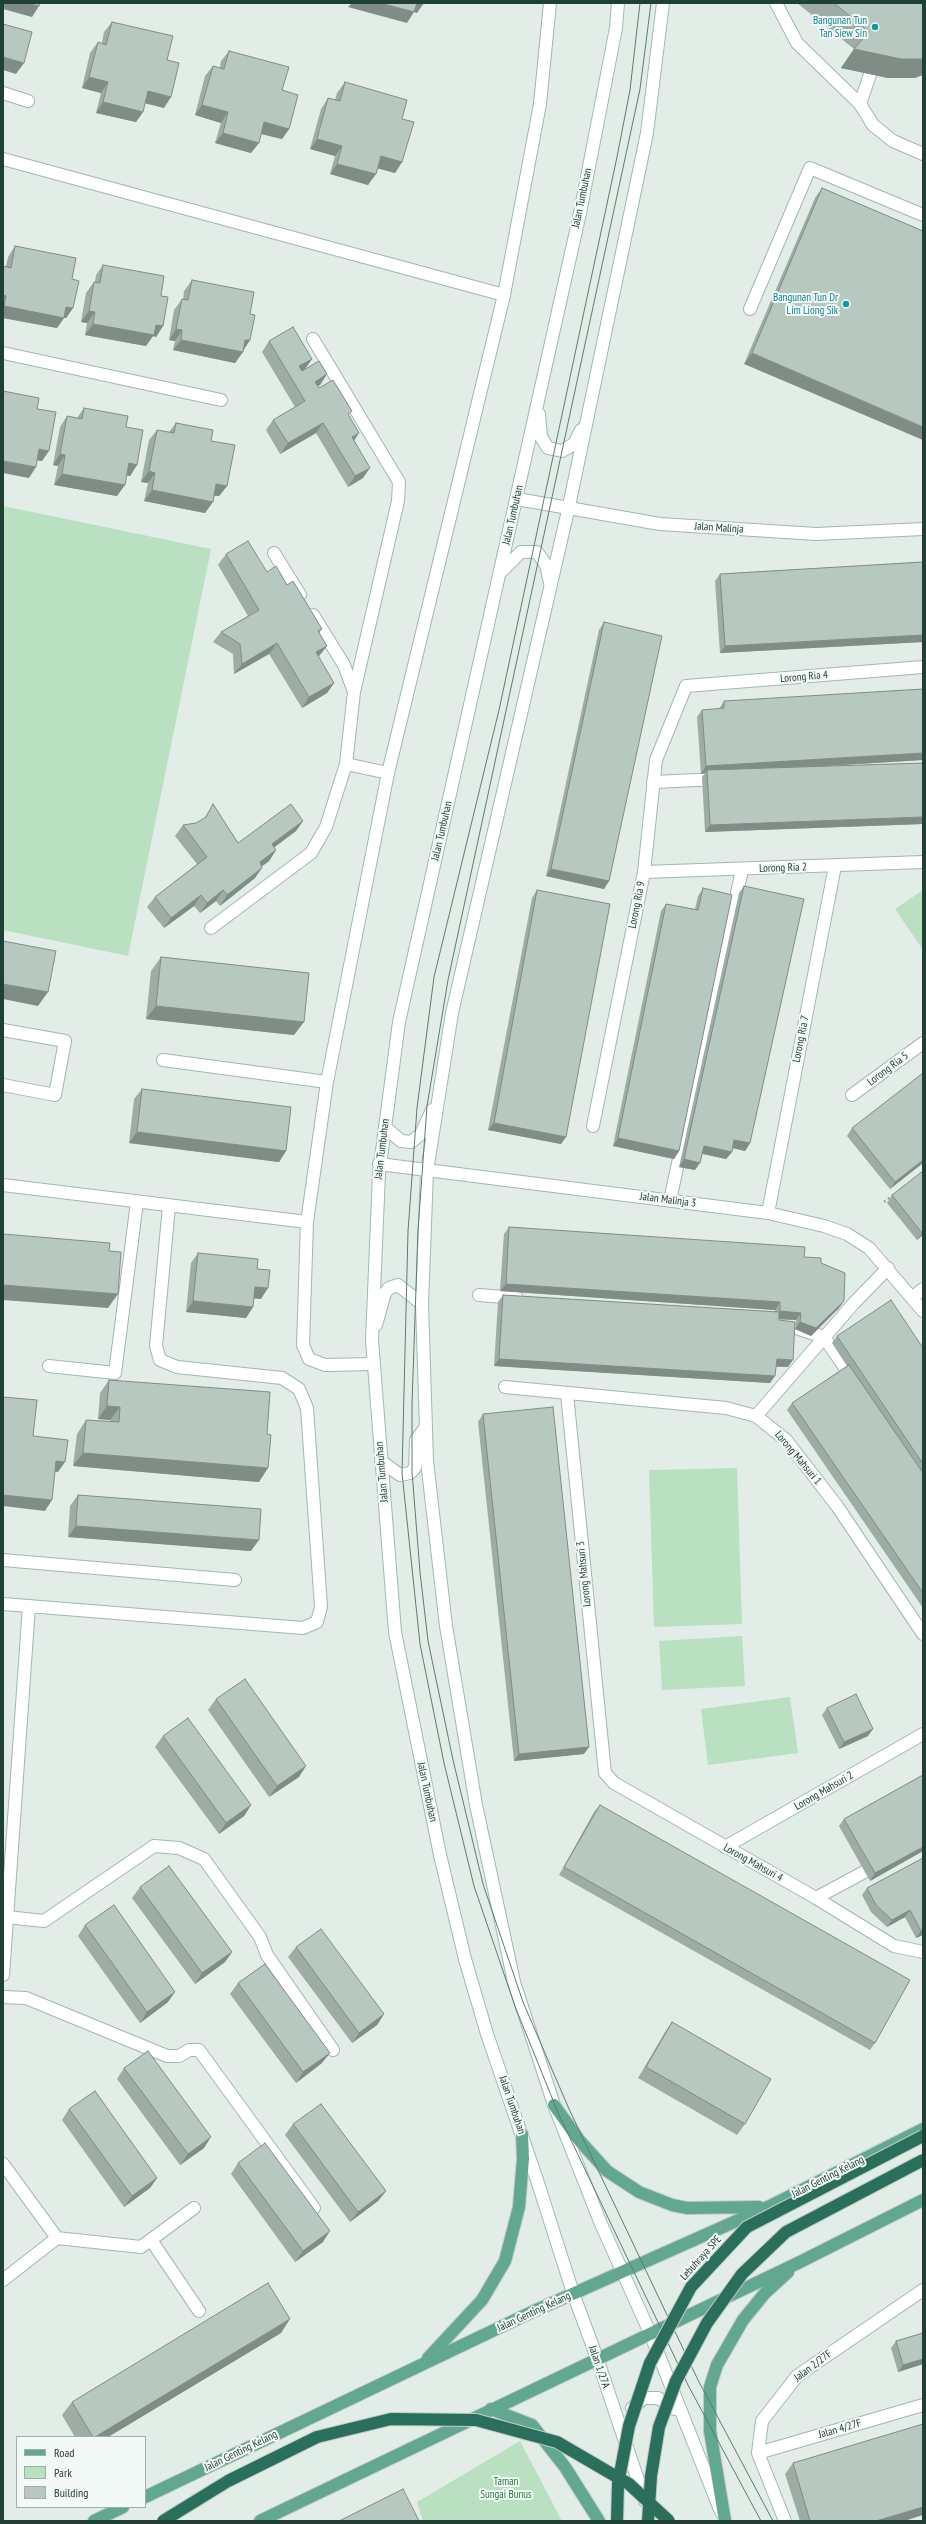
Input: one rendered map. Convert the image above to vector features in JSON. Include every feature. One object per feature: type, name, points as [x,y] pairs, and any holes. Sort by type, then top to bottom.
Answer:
[{"type":"highway","name":"Lebuhraya SPE","points":[[617,2521],[618,2484],[629,2426],[650,2363],[691,2287],[747,2227],[923,2136]]},
{"type":"highway","points":[[648,2521],[651,2476],[659,2427],[676,2381],[707,2323],[742,2274],[786,2232],[923,2160]]},
{"type":"highway","points":[[163,2521],[228,2481],[317,2437],[391,2419],[476,2420],[556,2442],[629,2484],[669,2521]]},
{"type":"main road","points":[[373,1364],[325,1365],[309,1359],[304,1345],[307,1222],[327,1082],[388,773],[504,295],[540,104],[550,3]]},
{"type":"main road","name":"Jalan Tumbuhan","points":[[573,2293],[522,2134],[487,2034],[466,1959],[440,1855],[395,1632],[372,1340],[379,1164],[399,1022],[580,213],[616,28],[618,3]]},
{"type":"main road","points":[[663,3],[647,133],[569,506],[452,1013],[427,1170],[422,1304],[425,1428],[426,1461],[446,1626],[476,1805],[514,1982],[554,2105],[601,2224],[650,2333],[725,2521]]},
{"type":"main road","points":[[776,3],[797,43],[860,104],[873,125],[893,141],[923,154]]},
{"type":"main road","points":[[860,104],[877,55],[882,49]]},
{"type":"main road","points":[[3,94],[28,101]]},
{"type":"main road","points":[[3,159],[504,295]]},
{"type":"main road","points":[[750,309],[810,168],[923,215]]},
{"type":"main road","points":[[211,928],[311,854],[326,827],[346,764],[354,692],[398,502],[398,482],[313,340]]},
{"type":"main road","points":[[3,353],[221,400]]},
{"type":"main road","points":[[538,398],[541,437],[548,448],[562,451],[574,444],[588,412]]},
{"type":"main road","name":"Jalan Malinja","points":[[517,500],[569,506],[660,524],[816,534],[923,529]]},
{"type":"main road","points":[[499,575],[511,560],[521,552],[537,552],[546,565],[551,586]]},
{"type":"main road","points":[[274,553],[344,665],[354,692]]},
{"type":"main road","name":"Lorong Ria 4","points":[[686,686],[923,667]]},
{"type":"main road","name":"Lorong Ria 9","points":[[593,1126],[644,872],[656,760],[686,686]]},
{"type":"main road","points":[[346,764],[388,773]]},
{"type":"main road","points":[[653,782],[733,779]]},
{"type":"main road","name":"Lorong Ria 2","points":[[644,872],[742,870],[923,862]]},
{"type":"main road","name":"Lorong Ria 7","points":[[768,1213],[835,866]]},
{"type":"main road","points":[[670,1200],[742,870]]},
{"type":"main road","points":[[3,1030],[65,1041],[55,1095],[3,1085]]},
{"type":"main road","name":"Lorong Ria 5","points":[[852,1095],[923,1043]]},
{"type":"main road","points":[[163,1060],[327,1082]]},
{"type":"main road","points":[[385,1127],[401,1141],[412,1142],[421,1134],[439,1094]]},
{"type":"main road","name":"Jalan Malinja 3","points":[[379,1164],[768,1213],[824,1226],[847,1234],[869,1248],[913,1297],[923,1311]]},
{"type":"main road","points":[[3,1185],[307,1222]]},
{"type":"main road","points":[[48,1366],[115,1373],[137,1202]]},
{"type":"main road","points":[[3,1604],[303,1628],[318,1622],[321,1607],[307,1408],[299,1389],[282,1378],[177,1368],[160,1360],[156,1346],[169,1206]]},
{"type":"main road","points":[[756,1416],[824,1337],[888,1268]]},
{"type":"main road","points":[[372,1340],[385,1293],[389,1288],[398,1285],[422,1304]]},
{"type":"main road","points":[[913,1297],[923,1289]]},
{"type":"main road","points":[[480,1295],[527,1299]]},
{"type":"main road","points":[[787,1326],[824,1337],[863,1394]]},
{"type":"main road","name":"Lorong Mahsuri 1","points":[[505,1386],[566,1394],[726,1408],[756,1416],[775,1430],[790,1446],[837,1506],[923,1634]]},
{"type":"main road","name":"Lorong Mahsuri 3","points":[[566,1394],[602,1754]]},
{"type":"main road","points":[[381,1461],[400,1475],[410,1473],[415,1468],[416,1440],[425,1428]]},
{"type":"main road","points":[[3,1560],[235,1580]]},
{"type":"main road","points":[[3,1975],[29,1606]]},
{"type":"main road","name":"Lorong Mahsuri 2","points":[[725,1847],[923,1734]]},
{"type":"main road","name":"Lorong Mahsuri 4","points":[[602,1754],[605,1773],[614,1783],[816,1898],[894,1946],[923,1952]]},
{"type":"main road","points":[[7,1918],[44,1921],[154,1846],[179,1848],[204,1859],[260,1937],[267,1955],[333,2050]]},
{"type":"main road","points":[[816,1898],[890,1858]]},
{"type":"main road","points":[[3,1997],[26,1998],[167,2056],[179,2056],[189,2050],[199,2050],[314,2208]]},
{"type":"main road","points":[[554,2105],[579,2140],[607,2171],[639,2192],[672,2205],[686,2208],[718,2209],[770,2206]]},
{"type":"main road","name":"Jalan Genting Kelang","points":[[146,2496],[622,2270],[770,2206],[923,2129]]},
{"type":"main road","points":[[422,2364],[482,2300],[505,2261],[519,2206],[523,2165],[522,2134]]},
{"type":"main road","points":[[3,2164],[56,2238]]},
{"type":"main road","points":[[260,2521],[597,2358],[800,2262],[923,2200]]},
{"type":"main road","points":[[3,2280],[56,2238],[141,2247],[194,2208]]},
{"type":"main road","points":[[151,2240],[199,2311]]},
{"type":"main road","points":[[725,2521],[710,2431],[710,2387],[717,2365],[730,2340],[754,2306],[800,2262]]},
{"type":"main road","name":"Jalan 2/27F","points":[[785,2521],[758,2454],[762,2421],[797,2376],[923,2290]]},
{"type":"main road","name":"Jalan 1/27A","points":[[573,2293],[597,2358],[652,2521]]},
{"type":"main road","name":"Jalan 1/27A","points":[[624,2440],[629,2411],[644,2398],[658,2398],[681,2412]]},
{"type":"main road","name":"Jalan 4/27F","points":[[758,2454],[923,2405]]},
{"type":"main road","points":[[491,2409],[532,2425],[565,2467],[599,2521]]},
{"type":"main road","points":[[94,2521],[121,2508]]},
{"type":"path","points":[[884,1202],[895,1193]]},
{"type":"green space","points":[[3,506],[211,549],[128,956],[3,930]]},
{"type":"green space","points":[[923,890],[923,950],[895,909]]},
{"type":"green space","points":[[737,1468],[742,1624],[654,1627],[649,1470]]},
{"type":"green space","points":[[742,1636],[745,1686],[662,1690],[659,1641]]},
{"type":"green space","points":[[790,1697],[798,1753],[708,1765],[701,1709]]},
{"type":"green space","name":"Taman Sungai Bunus","points":[[520,2441],[562,2521],[423,2521],[417,2502]]},
{"type":"building","points":[[26,3],[40,3],[39,6]]},
{"type":"building","points":[[380,3],[417,3],[414,12]]},
{"type":"building","points":[[834,3],[923,3],[923,59],[901,59],[854,49],[869,32]]},
{"type":"building","points":[[112,22],[173,36],[167,60],[179,63],[171,97],[148,91],[143,112],[103,102],[108,82],[89,77],[98,42],[106,45]]},
{"type":"building","points":[[3,24],[32,32],[24,63],[3,57]]},
{"type":"building","points":[[229,51],[289,67],[282,90],[298,95],[289,129],[264,122],[259,143],[223,133],[228,112],[202,105],[213,66],[224,69]]},
{"type":"building","points":[[345,82],[407,100],[402,119],[414,122],[402,162],[381,156],[376,174],[337,164],[342,146],[317,139],[328,98],[340,101]]},
{"type":"building","name":"Bangunan Tun Dr Lim Liong Sik","points":[[822,188],[923,231],[923,427],[752,353]]},
{"type":"building","points":[[15,246],[76,258],[72,279],[79,281],[73,308],[66,307],[64,318],[4,306],[6,296],[3,295],[3,266],[11,268]]},
{"type":"building","points":[[103,265],[164,276],[161,296],[168,297],[163,326],[156,325],[154,335],[93,324],[95,312],[89,311],[94,282],[100,283]]},
{"type":"building","points":[[192,280],[254,292],[250,314],[255,315],[250,340],[245,340],[243,352],[181,340],[182,330],[176,329],[182,299],[188,300]]},
{"type":"building","points":[[293,327],[312,359],[299,366],[302,371],[319,361],[327,374],[315,382],[319,388],[333,380],[352,411],[348,414],[359,433],[352,437],[370,468],[355,476],[323,423],[288,443],[273,420],[305,401],[269,341]]},
{"type":"building","points":[[3,391],[39,398],[37,409],[56,412],[49,451],[39,449],[36,467],[3,461]]},
{"type":"building","points":[[84,408],[128,416],[126,427],[143,430],[137,465],[129,463],[125,485],[62,474],[65,455],[60,454],[67,416],[82,419]]},
{"type":"building","points":[[176,423],[213,430],[211,441],[235,445],[227,486],[216,484],[213,502],[152,490],[155,473],[149,471],[157,430],[174,433]]},
{"type":"building","points":[[248,541],[267,572],[276,566],[287,585],[293,581],[322,629],[318,631],[327,646],[316,652],[334,683],[309,697],[277,643],[242,664],[240,644],[221,632],[259,610],[226,554]]},
{"type":"building","points":[[923,562],[923,635],[725,646],[720,574]]},
{"type":"building","points":[[604,622],[662,636],[609,881],[551,869]]},
{"type":"building","points":[[923,689],[923,753],[706,766],[702,710],[724,708],[724,701]]},
{"type":"building","points":[[923,763],[923,817],[710,825],[707,770]]},
{"type":"building","points":[[213,804],[238,843],[291,804],[303,821],[272,844],[276,850],[260,862],[262,868],[227,895],[223,890],[207,903],[201,895],[171,918],[155,897],[207,857],[183,825],[196,823],[206,817]]},
{"type":"building","points":[[744,886],[804,899],[750,1143],[734,1140],[732,1152],[704,1146],[700,1163],[684,1159]]},
{"type":"building","points":[[703,888],[732,895],[679,1151],[618,1138],[666,904],[698,910]]},
{"type":"building","points":[[537,890],[610,904],[566,1137],[494,1123]]},
{"type":"building","points":[[3,941],[56,951],[48,992],[3,984]]},
{"type":"building","points":[[161,957],[309,973],[304,1022],[156,1006]]},
{"type":"building","points":[[923,1073],[923,1160],[895,1182],[852,1128]]},
{"type":"building","points":[[142,1089],[291,1107],[286,1151],[137,1132]]},
{"type":"building","points":[[923,1171],[923,1232],[922,1233],[892,1195]]},
{"type":"building","points":[[509,1227],[805,1247],[804,1257],[821,1258],[821,1263],[845,1273],[844,1301],[816,1328],[800,1322],[801,1313],[780,1311],[780,1302],[506,1284]]},
{"type":"building","points":[[3,1234],[110,1243],[109,1251],[121,1252],[118,1294],[3,1285]]},
{"type":"building","points":[[198,1253],[258,1259],[257,1269],[270,1270],[268,1288],[255,1287],[253,1307],[193,1301]]},
{"type":"building","points":[[503,1295],[779,1312],[779,1320],[795,1322],[793,1360],[777,1359],[775,1376],[499,1359]]},
{"type":"building","points":[[891,1300],[923,1348],[923,1464],[837,1336]]},
{"type":"building","points":[[849,1365],[923,1473],[923,1593],[792,1403]]},
{"type":"building","points":[[109,1380],[270,1392],[267,1434],[271,1435],[268,1468],[83,1453],[86,1420],[119,1422],[120,1407],[107,1406]]},
{"type":"building","points":[[3,1397],[37,1400],[33,1436],[68,1440],[65,1462],[56,1461],[52,1500],[3,1495]]},
{"type":"building","points":[[553,1407],[589,1747],[519,1754],[483,1414]]},
{"type":"building","points":[[78,1495],[261,1509],[259,1540],[76,1526]]},
{"type":"building","points":[[245,1679],[306,1766],[277,1786],[216,1699]]},
{"type":"building","points":[[856,1694],[873,1729],[844,1742],[827,1708]]},
{"type":"building","points":[[188,1718],[251,1805],[226,1823],[163,1736]]},
{"type":"building","points":[[923,1775],[923,1847],[875,1873],[844,1819]]},
{"type":"building","points":[[600,1805],[910,1980],[875,2043],[564,1867]]},
{"type":"building","points":[[923,1858],[923,1930],[921,1931],[910,1910],[892,1920],[876,1905],[867,1888]]},
{"type":"building","points":[[169,1866],[232,1952],[202,1973],[140,1887]]},
{"type":"building","points":[[114,1905],[175,1992],[147,2012],[85,1925]]},
{"type":"building","points":[[321,1929],[384,2014],[359,2033],[296,1947]]},
{"type":"building","points":[[265,1964],[330,2053],[303,2072],[238,1983]]},
{"type":"building","points":[[672,2022],[771,2079],[745,2124],[646,2067]]},
{"type":"building","points":[[148,2051],[211,2137],[188,2154],[124,2068]]},
{"type":"building","points":[[95,2091],[157,2178],[132,2196],[69,2109]]},
{"type":"building","points":[[321,2104],[386,2191],[358,2212],[293,2124]]},
{"type":"building","points":[[265,2143],[330,2231],[303,2251],[238,2163]]},
{"type":"building","points":[[268,2283],[290,2319],[97,2436],[92,2436],[72,2402]]},
{"type":"building","points":[[923,2333],[923,2359],[903,2365],[896,2341]]},
{"type":"building","points":[[923,2424],[923,2507],[876,2521],[810,2521],[793,2463]]},
{"type":"building","points":[[403,2489],[419,2521],[339,2521]]},
{"type":"tram line","points":[[640,3],[630,90],[617,157],[499,710],[434,977],[417,1108],[408,1231],[402,1473],[420,1644],[444,1763],[474,1886],[516,2009],[559,2115],[688,2385],[761,2521]]},
{"type":"tram line","points":[[651,3],[640,89],[448,980],[427,1106],[418,1230],[412,1404],[412,1472],[420,1572],[428,1641],[453,1760],[483,1884],[523,2002],[569,2109],[698,2380],[773,2521]]},
{"type":"place","name":"Bangunan Tun Tan Siew Sin","points":[[875,27]]},
{"type":"place","name":"Bangunan Tun Dr Lim Liong Sik","points":[[846,304]]}]
